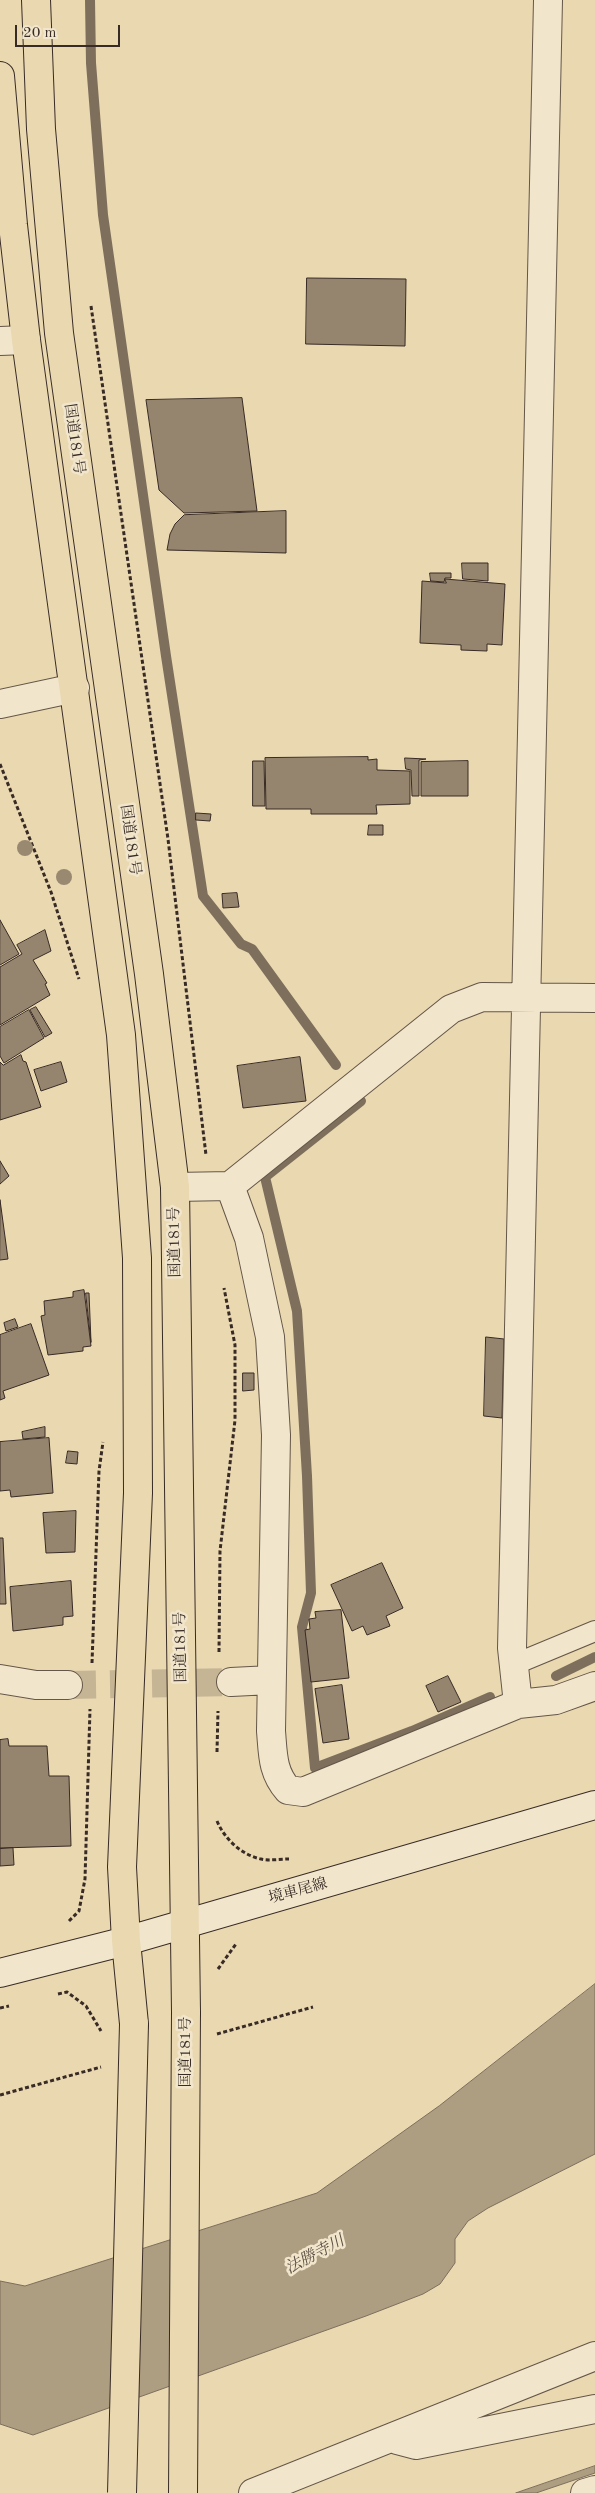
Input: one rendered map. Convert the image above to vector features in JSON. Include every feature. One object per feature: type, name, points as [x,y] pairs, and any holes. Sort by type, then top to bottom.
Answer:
[{"type":"highway","name":"国道181号","points":[[36,0],[41,128],[58,333],[150,974],[174,1187],[186,1923],[183,2493]]},
{"type":"highway","points":[[0,76],[13,225],[13,341],[75,688],[121,1035],[137,1258],[138,1493],[122,1867],[126,1942],[134,2024],[122,2493]]},
{"type":"street","points":[[518,1704],[512,1648],[524,997],[548,0]]},
{"type":"street","points":[[0,704],[75,688]]},
{"type":"street","points":[[174,1187],[230,1186],[451,1009],[482,997],[595,998]]},
{"type":"street","points":[[230,1186],[248,1238],[270,1336],[276,1435],[270,1731],[274,1768],[288,1790],[303,1792],[518,1704],[556,1700],[595,1686]]},
{"type":"street","points":[[0,1679],[36,1685],[68,1685]]},
{"type":"street","points":[[231,1682],[271,1680]]},
{"type":"street","name":"境車尾線","points":[[0,1973],[126,1942],[186,1923],[595,1806]]},
{"type":"street","points":[[253,2493],[595,2356]]},
{"type":"street","points":[[389,2438],[416,2445],[595,2409]]},
{"type":"street","points":[[585,2493],[595,2490]]},
{"type":"lane","points":[[513,1665],[595,1631]]},
{"type":"path","points":[[90,297],[167,829],[206,1155]]},
{"type":"path","points":[[0,764],[51,892],[81,984]]},
{"type":"path","points":[[92,1670],[99,1470],[104,1437]]},
{"type":"path","points":[[61,1924],[70,1921],[79,1911],[85,1879],[91,1700]]},
{"type":"path","points":[[216,1971],[233,1946],[240,1941]]},
{"type":"path","points":[[53,1994],[67,1992],[86,2006],[102,2035]]},
{"type":"path","points":[[0,2008],[18,2004]]},
{"type":"water","name":"法勝寺川","points":[[595,1984],[595,2154],[488,2208],[468,2221],[455,2239],[455,2263],[440,2284],[423,2294],[366,2316],[33,2435],[0,2424],[0,2281],[25,2286],[317,2193],[439,2106]]},
{"type":"water","points":[[595,2466],[595,2473],[536,2493],[516,2493]]},
{"type":"building","points":[[307,278],[406,279],[405,346],[306,344]]},
{"type":"building","points":[[242,398],[257,511],[184,513],[159,490],[146,400]]},
{"type":"building","points":[[286,511],[286,553],[167,550],[170,534],[175,524],[184,515]]},
{"type":"building","points":[[462,563],[488,563],[488,581],[463,579]]},
{"type":"building","points":[[430,573],[451,573],[451,578],[445,578],[444,582],[431,581]]},
{"type":"building","points":[[445,579],[505,584],[502,645],[487,644],[487,651],[461,650],[461,645],[420,643],[422,581],[446,583]]},
{"type":"building","points":[[368,757],[368,760],[377,759],[377,770],[410,771],[410,804],[376,805],[377,814],[311,814],[311,809],[266,809],[265,758]]},
{"type":"building","points":[[405,758],[426,759],[419,760],[419,796],[412,796],[411,770],[406,769]]},
{"type":"building","points":[[253,761],[264,761],[265,806],[253,806]]},
{"type":"building","points":[[468,761],[468,796],[421,796],[421,762]]},
{"type":"building","points":[[196,813],[211,814],[210,821],[196,820]]},
{"type":"building","points":[[369,825],[383,825],[383,835],[368,835]]},
{"type":"building","points":[[237,893],[239,907],[223,908],[222,894]]},
{"type":"building","points":[[0,920],[19,954],[0,965]]},
{"type":"building","points":[[45,930],[51,951],[33,960],[47,983],[45,984],[50,995],[0,1025],[0,967],[22,954],[17,945]]},
{"type":"building","points":[[36,1007],[52,1033],[45,1037],[30,1010]]},
{"type":"building","points":[[29,1010],[44,1038],[4,1063],[0,1056],[0,1027]]},
{"type":"building","points":[[21,1055],[23,1061],[26,1062],[41,1107],[0,1120],[0,1062],[3,1065]]},
{"type":"building","points":[[300,1057],[306,1101],[243,1108],[237,1066]]},
{"type":"building","points":[[61,1062],[67,1082],[41,1091],[34,1070]]},
{"type":"building","points":[[0,1161],[9,1176],[0,1184]]},
{"type":"building","points":[[0,1200],[8,1259],[0,1260]]},
{"type":"building","points":[[84,1290],[91,1346],[83,1347],[83,1351],[48,1355],[41,1316],[45,1315],[44,1301],[73,1297],[73,1292]]},
{"type":"building","points":[[86,1293],[89,1293],[91,1342]]},
{"type":"building","points":[[15,1319],[18,1327],[6,1331],[4,1323]]},
{"type":"building","points":[[31,1324],[49,1375],[3,1391],[5,1398],[0,1400],[0,1335]]},
{"type":"building","points":[[486,1337],[504,1339],[502,1418],[484,1416]]},
{"type":"building","points":[[243,1373],[254,1373],[254,1390],[243,1391]]},
{"type":"building","points":[[45,1427],[45,1437],[23,1439],[22,1432]]},
{"type":"building","points":[[49,1438],[53,1493],[11,1497],[10,1490],[0,1491],[0,1442]]},
{"type":"building","points":[[68,1451],[78,1452],[77,1464],[66,1463]]},
{"type":"building","points":[[76,1511],[75,1552],[46,1553],[43,1513]]},
{"type":"building","points":[[0,1538],[3,1538],[6,1604],[0,1604]]},
{"type":"building","points":[[382,1563],[403,1608],[386,1616],[390,1626],[367,1635],[363,1626],[352,1631],[331,1585]]},
{"type":"building","points":[[71,1581],[73,1616],[63,1617],[63,1625],[13,1631],[10,1587]]},
{"type":"building","points":[[341,1610],[349,1678],[311,1682],[305,1630],[310,1629],[309,1619],[316,1618],[315,1612]]},
{"type":"building","points":[[448,1676],[461,1702],[438,1712],[426,1686]]},
{"type":"building","points":[[342,1685],[349,1739],[323,1743],[315,1689]]},
{"type":"building","points":[[8,1739],[9,1746],[47,1746],[49,1776],[69,1776],[71,1846],[0,1848],[0,1740]]},
{"type":"building","points":[[13,1848],[14,1865],[0,1866],[0,1849]]},
{"type":"waterway","points":[[90,0],[91,63],[103,215],[166,656],[203,896],[241,944],[252,949],[336,1065]]},
{"type":"waterway","points":[[361,1101],[265,1177],[297,1311],[307,1476],[311,1593],[302,1627],[315,1768],[412,1731],[490,1697]]},
{"type":"waterway","points":[[556,1676],[595,1657]]},
{"type":"tunnel","points":[[68,1685],[231,1682]]}]
